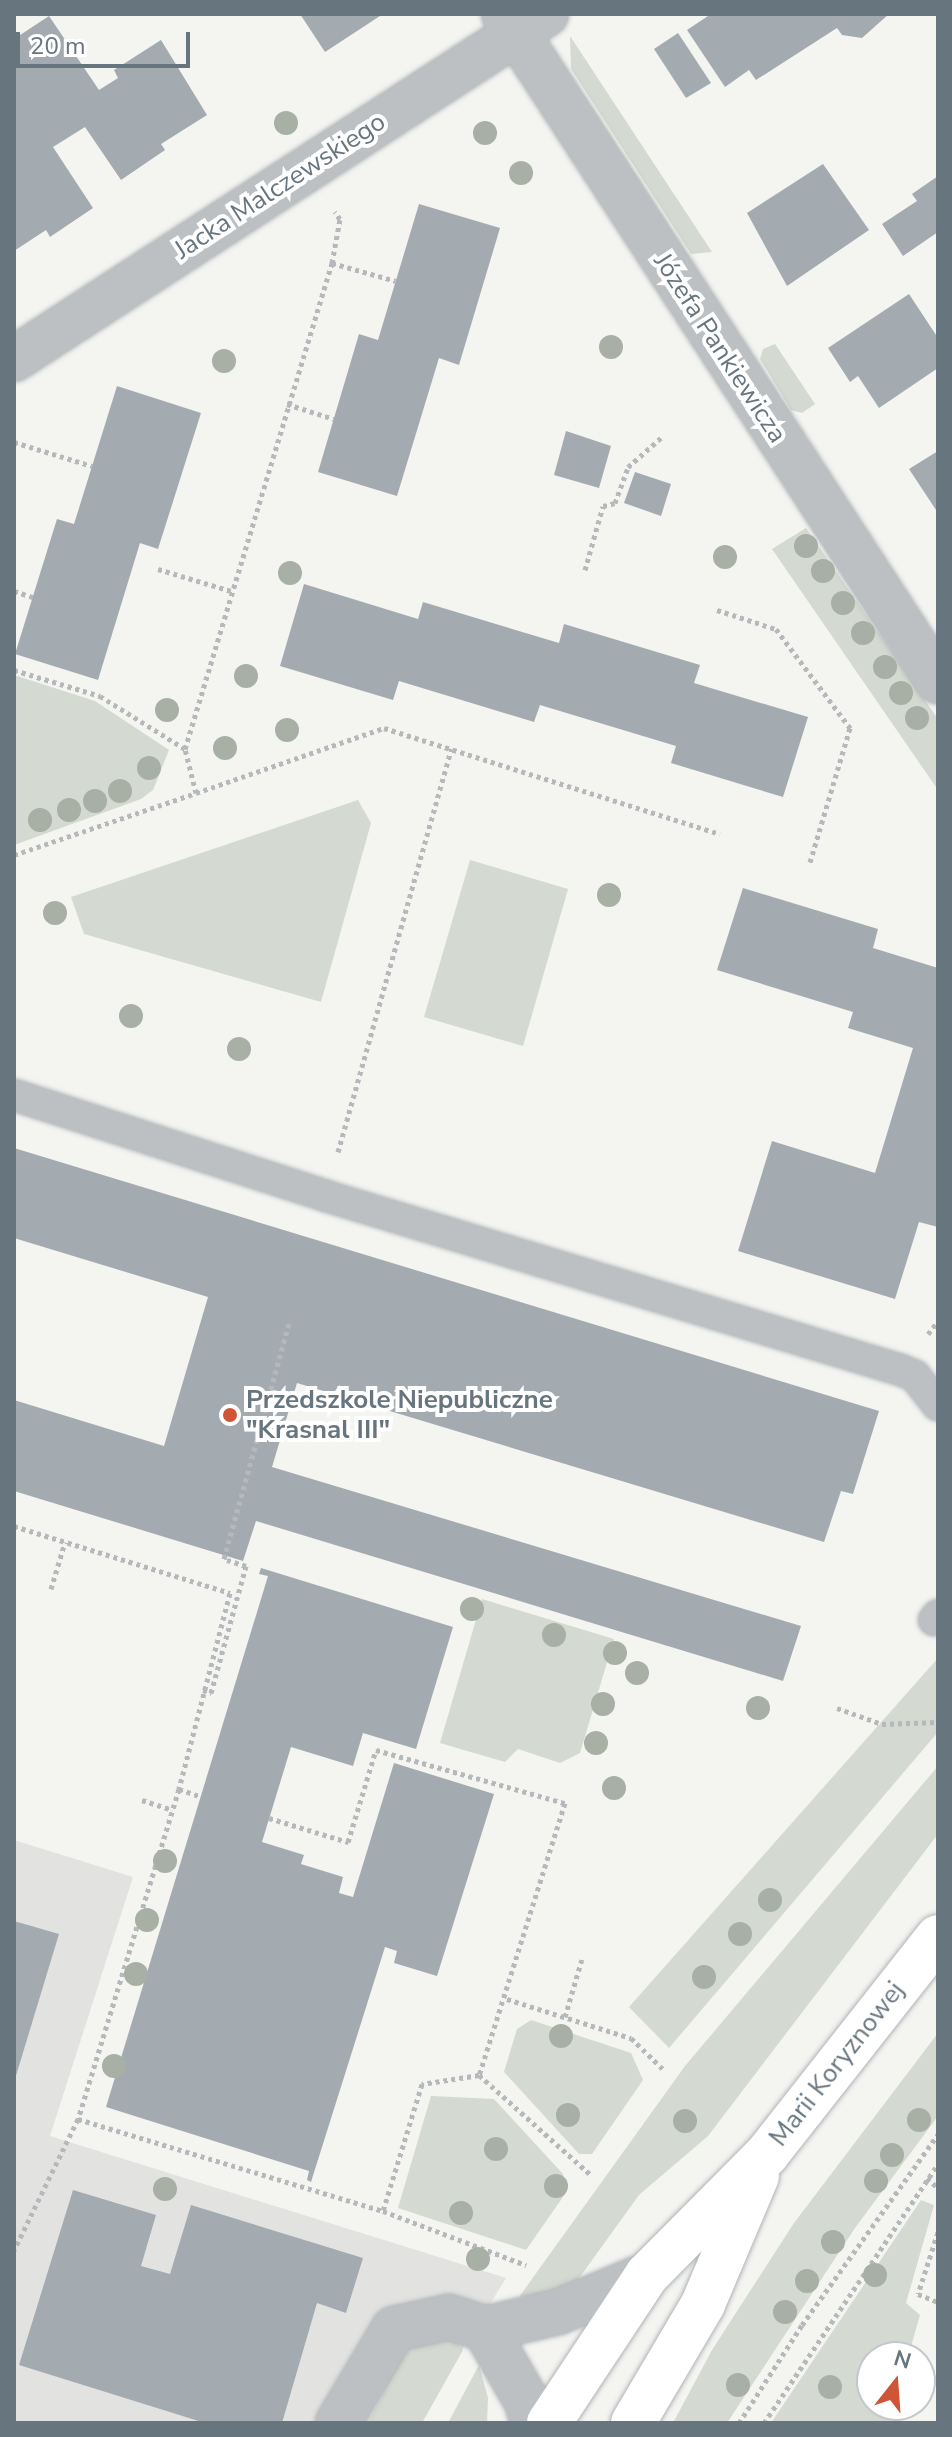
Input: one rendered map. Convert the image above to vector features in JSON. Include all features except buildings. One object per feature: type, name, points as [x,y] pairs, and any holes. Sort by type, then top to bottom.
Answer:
[{"type":"street","name":"Jacka Malczewskiego","points":[[14,359],[522,21]]},
{"type":"street","name":"Józefa Pankiewicza","points":[[522,21],[938,681]]},
{"type":"street","name":"Marii Koryznowej","points":[[549,2423],[647,2275],[767,2154],[938,1937]]},
{"type":"street","name":"Marii Koryznowej","points":[[633,2423],[703,2304],[767,2154]]},
{"type":"street","points":[[338,2423],[394,2329],[449,2317],[485,2329],[558,2312],[647,2275]]},
{"type":"street","points":[[485,2329],[527,2402],[533,2423]]},
{"type":"lane","points":[[14,1095],[326,1196],[901,1370],[915,1376],[938,1405]]},
{"type":"path","points":[[196,793],[185,749],[332,263],[340,219],[332,208]]},
{"type":"path","points":[[332,263],[396,281]]},
{"type":"path","points":[[287,404],[334,419]]},
{"type":"path","points":[[585,570],[603,506],[615,503],[628,467],[662,437]]},
{"type":"path","points":[[14,442],[92,466]]},
{"type":"path","points":[[158,569],[231,591]]},
{"type":"path","points":[[14,591],[33,597]]},
{"type":"path","points":[[717,610],[776,629],[850,728],[810,862]]},
{"type":"path","points":[[14,670],[100,696],[185,749]]},
{"type":"path","points":[[14,855],[384,728],[720,834]]},
{"type":"path","points":[[326,1196],[451,749]]},
{"type":"path","points":[[203,1690],[211,1693],[246,1566],[224,1559],[289,1323]]},
{"type":"path","points":[[14,1526],[230,1593],[179,1789],[78,2119],[14,2250]]},
{"type":"path","points":[[51,1589],[65,1542]]},
{"type":"path","points":[[837,1708],[882,1724],[938,1722]]},
{"type":"path","points":[[269,1818],[348,1842],[376,1750],[565,1803],[507,1999],[479,2075]]},
{"type":"path","points":[[179,1789],[202,1797]]},
{"type":"path","points":[[142,1800],[172,1810]]},
{"type":"path","points":[[565,2017],[582,1959]]},
{"type":"path","points":[[507,1999],[631,2038],[664,2070]]},
{"type":"path","points":[[383,2211],[422,2084],[479,2075]]},
{"type":"path","points":[[479,2075],[591,2175]]},
{"type":"path","points":[[78,2119],[383,2211],[527,2265]]},
{"type":"path","points":[[739,2423],[802,2325],[938,2134]]},
{"type":"path","points":[[764,2423],[938,2164]]},
{"type":"path","points":[[927,2178],[938,2188]]},
{"type":"path","points":[[938,2232],[918,2294],[938,2302]]},
{"type":"shaded area","points":[[570,36],[712,252],[691,254],[571,69]]},
{"type":"shaded area","points":[[775,344],[815,404],[802,413],[791,410],[760,359],[763,349]]},
{"type":"shaded area","points":[[806,528],[938,719],[938,790],[772,549]]},
{"type":"shaded area","points":[[14,675],[95,701],[169,750],[153,790],[141,799],[14,845]]},
{"type":"shaded area","points":[[358,800],[371,823],[321,1002],[84,934],[71,897]]},
{"type":"shaded area","points":[[470,860],[568,889],[523,1046],[424,1017]]},
{"type":"shaded area","points":[[482,1599],[614,1639],[580,1753],[560,1763],[518,1749],[505,1762],[440,1743]]},
{"type":"shaded area","points":[[938,1658],[938,1732],[669,2048],[629,2007]]},
{"type":"shaded area","points":[[938,1766],[938,1834],[708,2136],[639,2195],[577,2281],[554,2295],[519,2297],[685,2066]]},
{"type":"shaded area","points":[[14,1840],[133,1877],[50,2136],[506,2278],[417,2423],[14,2423]]},
{"type":"shaded area","points":[[531,2020],[631,2053],[643,2080],[592,2154],[579,2154],[504,2072],[517,2029]]},
{"type":"shaded area","points":[[938,2033],[938,2116],[855,2228],[727,2423],[673,2423],[712,2350],[794,2223]]},
{"type":"shaded area","points":[[431,2096],[494,2099],[563,2174],[565,2194],[526,2250],[398,2208]]},
{"type":"shaded area","points":[[921,2200],[934,2205],[906,2303],[920,2315],[913,2341],[856,2341],[856,2421],[889,2423],[771,2423]]},
{"type":"shaded area","points":[[452,2338],[463,2350],[422,2423],[368,2423],[407,2345]]},
{"type":"shaded area","points":[[479,2365],[488,2398],[487,2423],[448,2423]]},
{"type":"place","name":"Przedszkole Niepubliczne \"Krasnal III\"","points":[[230,1415]]}]
